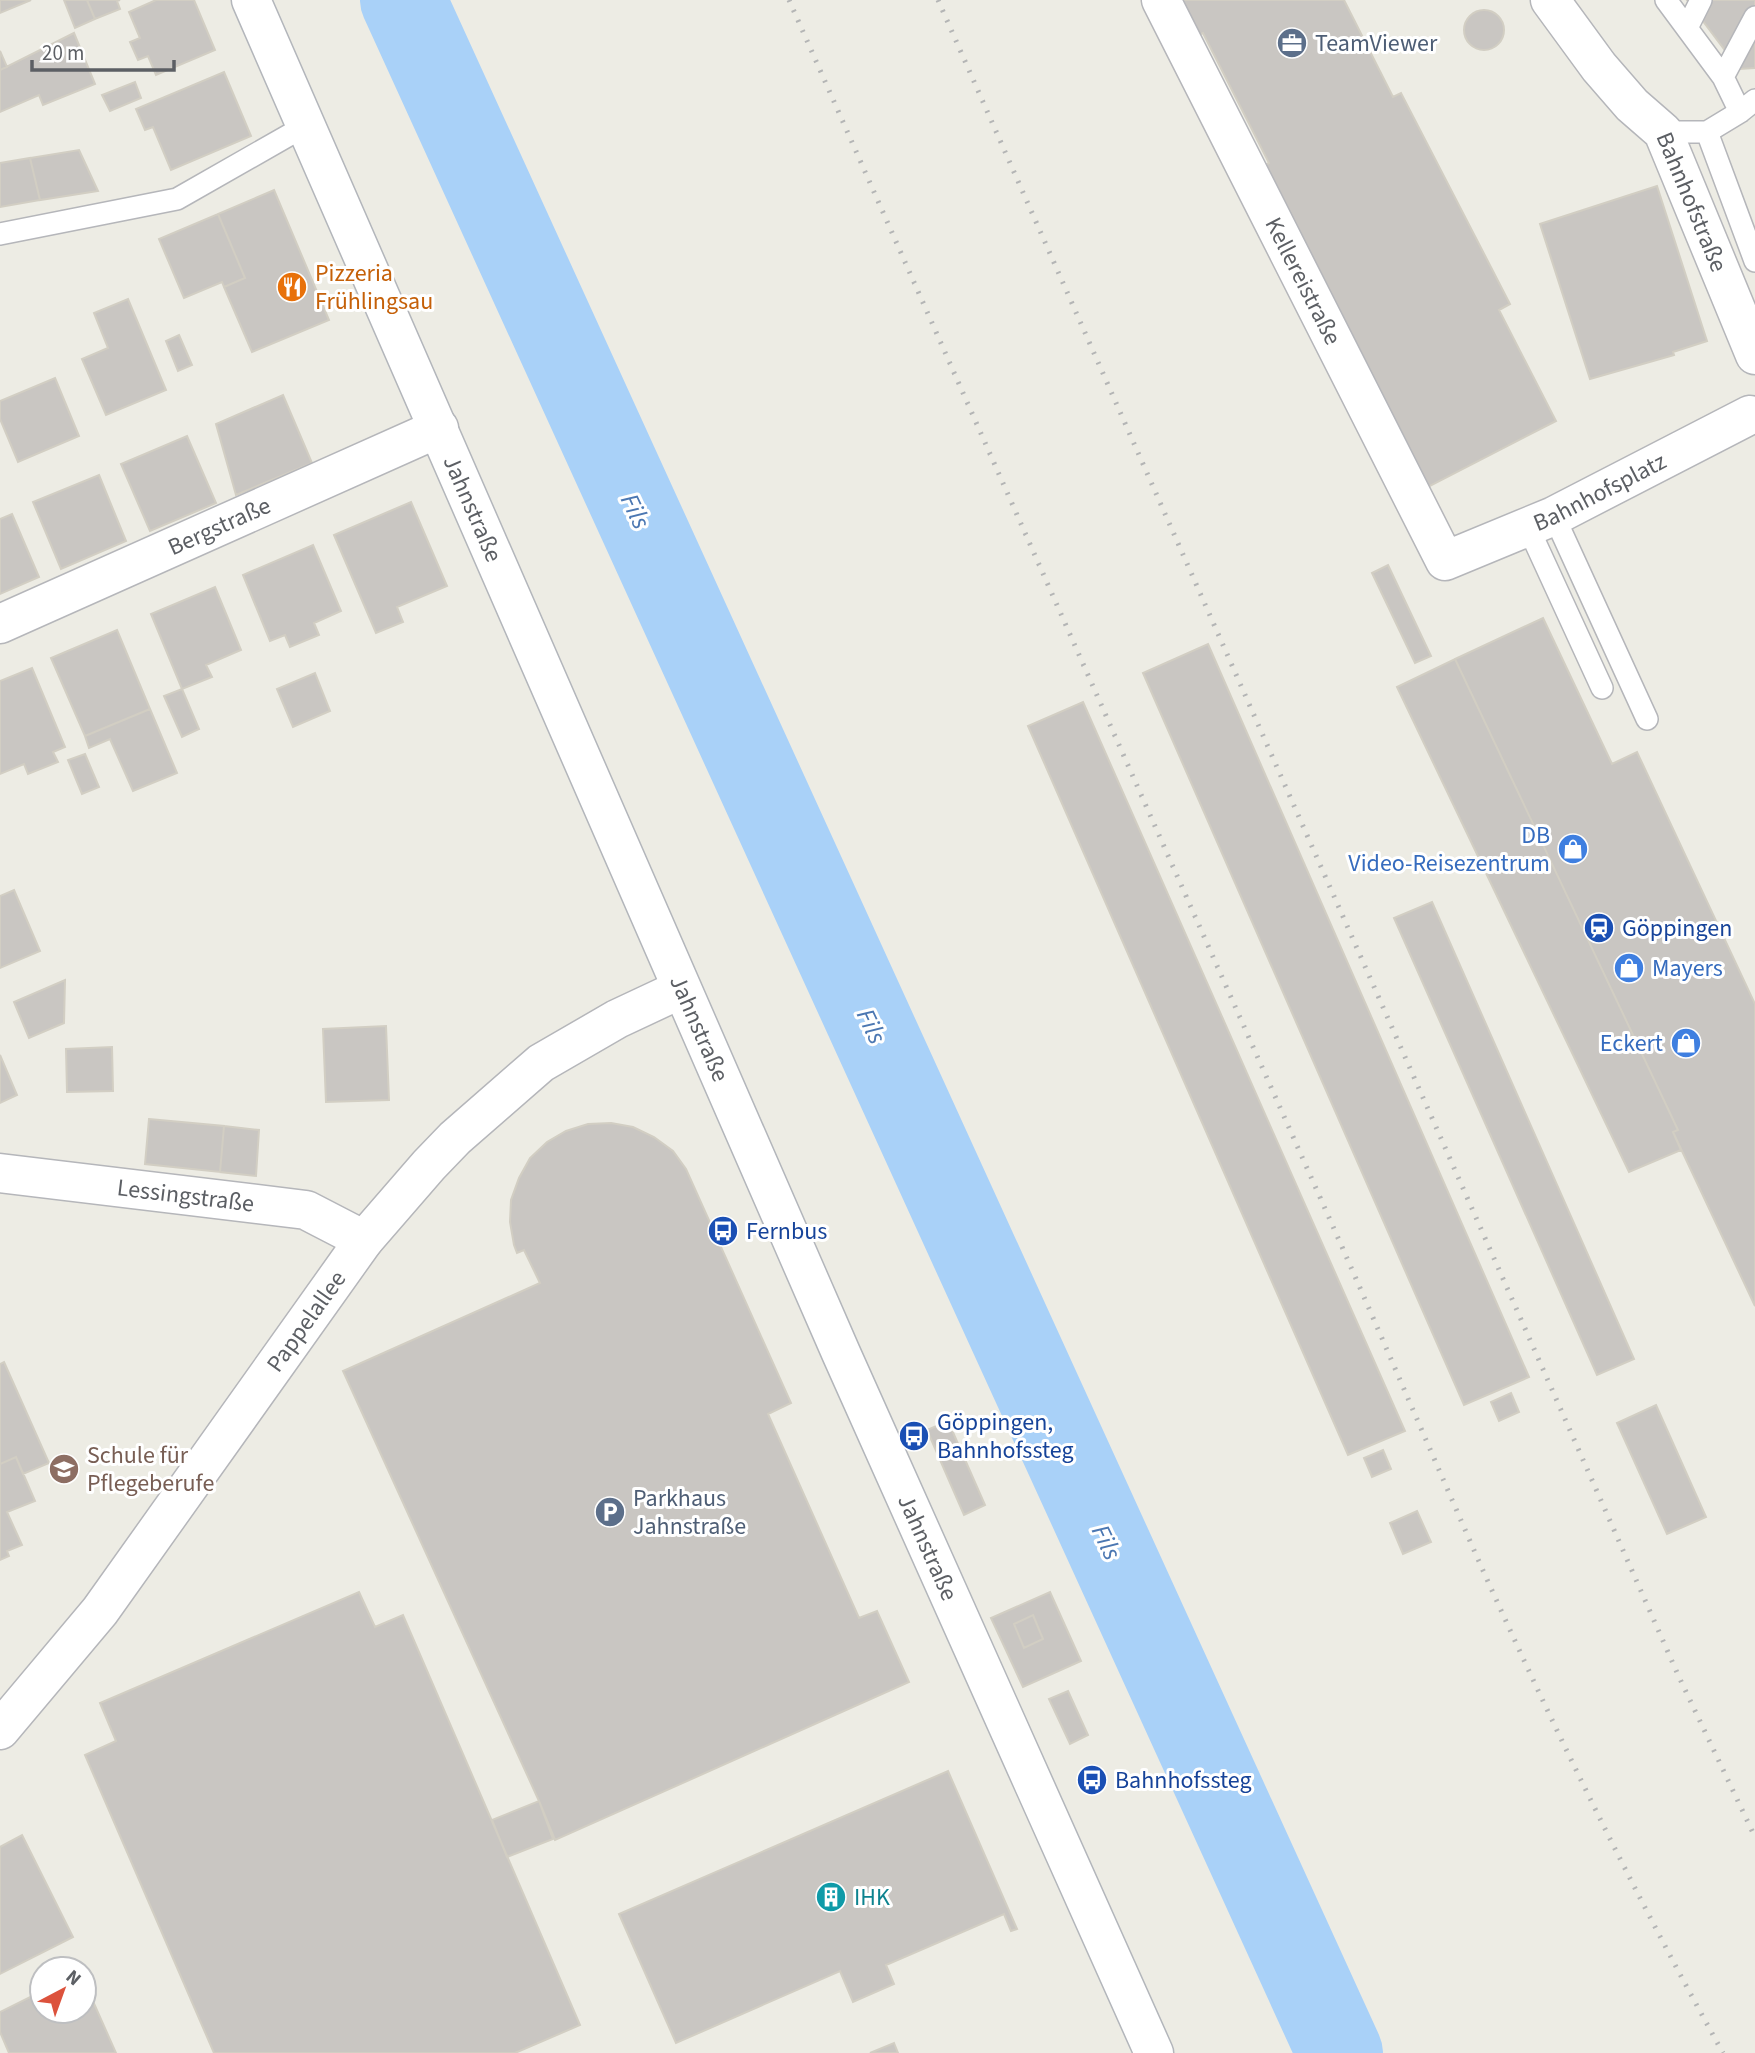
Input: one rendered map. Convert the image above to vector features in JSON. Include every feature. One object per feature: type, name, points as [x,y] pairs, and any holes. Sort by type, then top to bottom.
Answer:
[{"type":"street","name":"Jahnstraße","points":[[251,0],[681,989],[1154,2053]]},
{"type":"street","name":"Kellereistraße","points":[[1161,0],[1445,561]]},
{"type":"street","name":"Bahnhofstraße","points":[[1550,0],[1599,67],[1632,105],[1663,132],[1755,355]]},
{"type":"street","points":[[1752,421],[1749,398],[1755,377]]},
{"type":"street","name":"Bahnhofsplatz","points":[[1445,561],[1541,521],[1752,421]]},
{"type":"street","name":"Bergstraße","points":[[0,624],[439,428]]},
{"type":"street","name":"Pappelallee","points":[[0,1730],[100,1611],[364,1240],[429,1165],[455,1138],[541,1063],[617,1019],[681,989]]},
{"type":"street","name":"Lessingstraße","points":[[0,1173],[306,1210],[364,1240]]},
{"type":"lane","points":[[1663,132],[1707,132],[1748,106],[1666,0]]},
{"type":"lane","points":[[1687,27],[1701,0]]},
{"type":"lane","points":[[1723,77],[1755,17]]},
{"type":"lane","points":[[0,234],[177,199],[305,126]]},
{"type":"lane","points":[[1707,132],[1755,261]]},
{"type":"lane","points":[[1541,521],[1602,688]]},
{"type":"lane","points":[[1541,521],[1647,719]]},
{"type":"building","points":[[0,0],[31,0],[0,13]]},
{"type":"building","points":[[64,0],[87,0],[95,19],[75,28]]},
{"type":"building","points":[[87,0],[120,0],[117,1],[120,9],[95,19]]},
{"type":"building","points":[[156,0],[194,0],[215,50],[156,75],[148,56],[138,60],[130,42],[140,38],[129,12]]},
{"type":"building","points":[[1175,0],[1344,0],[1393,97],[1401,93],[1510,304],[1499,310],[1556,421],[1426,488],[1256,170],[1269,163],[1203,33],[1194,37]]},
{"type":"building","points":[[1687,0],[1755,0],[1755,68],[1739,69]]},
{"type":"building","points":[[1484,10],[1492,11],[1498,16],[1503,22],[1503,38],[1498,44],[1492,49],[1484,50],[1476,49],[1470,44],[1465,38],[1464,30],[1465,22],[1470,16],[1476,11]]},
{"type":"building","points":[[74,33],[95,84],[43,105],[39,95],[0,112],[0,70]]},
{"type":"building","points":[[0,51],[7,67],[0,70]]},
{"type":"building","points":[[224,72],[251,136],[171,170],[153,127],[145,130],[136,109]]},
{"type":"building","points":[[135,82],[141,98],[110,111],[102,95]]},
{"type":"building","points":[[79,150],[98,191],[40,200],[30,158]]},
{"type":"building","points":[[30,158],[40,200],[0,207],[0,163]]},
{"type":"building","points":[[1657,186],[1707,341],[1673,352],[1674,355],[1590,379],[1540,224]]},
{"type":"building","points":[[274,190],[329,320],[252,352],[224,287],[245,278],[218,214]]},
{"type":"building","points":[[218,214],[245,278],[224,287],[222,282],[184,298],[159,239]]},
{"type":"building","points":[[128,299],[166,390],[106,415],[82,359],[108,348],[94,313]]},
{"type":"building","points":[[179,335],[192,365],[178,371],[166,341]]},
{"type":"building","points":[[55,378],[79,436],[18,462],[0,419],[0,401]]},
{"type":"building","points":[[283,395],[312,463],[236,495],[216,424]]},
{"type":"building","points":[[187,436],[216,503],[150,531],[121,464]]},
{"type":"building","points":[[99,475],[126,541],[61,569],[33,502]]},
{"type":"building","points":[[411,502],[447,586],[397,607],[403,622],[376,633],[334,535]]},
{"type":"building","points":[[12,514],[39,577],[0,594],[0,519]]},
{"type":"building","points":[[313,545],[341,611],[314,623],[319,635],[290,647],[285,635],[270,641],[243,575]]},
{"type":"building","points":[[1388,565],[1431,656],[1415,663],[1372,573]]},
{"type":"building","points":[[215,587],[241,650],[206,665],[212,677],[182,689],[151,614]]},
{"type":"building","points":[[1543,618],[1612,764],[1637,752],[1755,1004],[1755,1306],[1673,1132],[1678,1130],[1455,659]]},
{"type":"building","points":[[117,630],[150,709],[85,736],[51,658]]},
{"type":"building","points":[[1208,644],[1529,1377],[1464,1405],[1143,673]]},
{"type":"building","points":[[1455,659],[1678,1130],[1673,1132],[1681,1150],[1629,1172],[1397,687]]},
{"type":"building","points":[[32,668],[65,747],[53,752],[58,762],[28,774],[24,764],[0,774],[0,681]]},
{"type":"building","points":[[315,673],[330,711],[293,727],[277,689]]},
{"type":"building","points":[[182,689],[199,729],[182,737],[164,696]]},
{"type":"building","points":[[1083,702],[1405,1431],[1348,1455],[1028,726]]},
{"type":"building","points":[[150,709],[177,773],[133,791],[110,739],[89,748],[85,736]]},
{"type":"building","points":[[85,754],[99,787],[82,794],[68,760]]},
{"type":"building","points":[[14,890],[40,951],[0,968],[0,896]]},
{"type":"building","points":[[1432,902],[1634,1359],[1597,1375],[1394,918]]},
{"type":"building","points":[[65,980],[64,1023],[29,1038],[14,1002]]},
{"type":"building","points":[[386,1026],[389,1100],[326,1102],[323,1029]]},
{"type":"building","points":[[112,1047],[113,1091],[67,1092],[66,1049]]},
{"type":"building","points":[[0,1055],[17,1095],[0,1103]]},
{"type":"building","points":[[149,1119],[224,1126],[220,1172],[145,1164]]},
{"type":"building","name":"Parkhaus Jahnstraße","points":[[611,1123],[633,1127],[654,1137],[673,1151],[686,1169],[791,1403],[768,1414],[859,1618],[877,1611],[909,1682],[555,1840],[343,1371],[540,1283],[524,1250],[517,1253],[514,1245],[510,1222],[511,1200],[519,1178],[530,1158],[547,1142],[566,1131],[588,1124]]},
{"type":"building","points":[[224,1126],[259,1130],[256,1176],[220,1172]]},
{"type":"building","points":[[4,1362],[49,1463],[23,1474],[16,1457],[0,1464],[0,1364]]},
{"type":"building","points":[[1511,1393],[1519,1412],[1499,1421],[1491,1402]]},
{"type":"building","points":[[1656,1405],[1706,1517],[1667,1534],[1617,1423]]},
{"type":"building","points":[[948,1421],[985,1505],[964,1515],[927,1430]]},
{"type":"building","points":[[1383,1450],[1391,1469],[1372,1477],[1364,1458]]},
{"type":"building","points":[[16,1457],[35,1501],[7,1512],[22,1545],[7,1551],[9,1556],[0,1560],[0,1464]]},
{"type":"building","points":[[1417,1511],[1431,1542],[1403,1554],[1390,1523]]},
{"type":"building","points":[[359,1592],[375,1627],[403,1615],[580,2025],[515,2053],[214,2053],[85,1755],[116,1741],[100,1703]]},
{"type":"building","points":[[1050,1592],[1081,1661],[1023,1687],[991,1618]]},
{"type":"building","points":[[1033,1615],[1043,1639],[1024,1648],[1014,1624]]},
{"type":"building","points":[[1068,1691],[1088,1735],[1070,1744],[1049,1699]]},
{"type":"building","name":"IHK","points":[[948,1771],[1017,1929],[1011,1931],[1004,1914],[886,1965],[894,1984],[853,2002],[840,1971],[676,2043],[619,1914]]},
{"type":"building","points":[[539,1801],[553,1839],[507,1857],[492,1820]]},
{"type":"building","points":[[22,1835],[73,1937],[37,1955],[28,1955],[28,1960],[0,1974],[0,1847]]},
{"type":"building","points":[[28,1998],[28,2025],[98,2025],[98,2012],[116,2053],[9,2053],[0,2032],[0,2012]]},
{"type":"building","points":[[894,2043],[898,2053],[870,2053]]},
{"type":"waterway","name":"Fils","points":[[403,0],[1340,2053]]},
{"type":"railway","points":[[789,0],[1509,1628],[1627,1873],[1723,2053]]},
{"type":"railway","points":[[938,0],[1679,1677],[1755,1837]]},
{"type":"place","name":"TeamViewer","points":[[1292,43]]},
{"type":"place","name":"Pizzeria Frühlingsau","points":[[292,287]]},
{"type":"place","name":"DB Video-Reisezentrum","points":[[1573,849]]},
{"type":"place","name":"Göppingen","points":[[1599,928]]},
{"type":"place","name":"Mayers","points":[[1629,968]]},
{"type":"place","name":"Eckert","points":[[1686,1043]]},
{"type":"place","name":"Fernbus","points":[[723,1231]]},
{"type":"place","name":"Göppingen, Bahnhofssteg","points":[[914,1436]]},
{"type":"place","name":"Schule für Pflegeberufe","points":[[64,1469]]},
{"type":"place","name":"Parkhaus Jahnstraße","points":[[610,1512]]},
{"type":"place","name":"Bahnhofssteg","points":[[1092,1780]]},
{"type":"place","name":"IHK","points":[[831,1897]]}]
